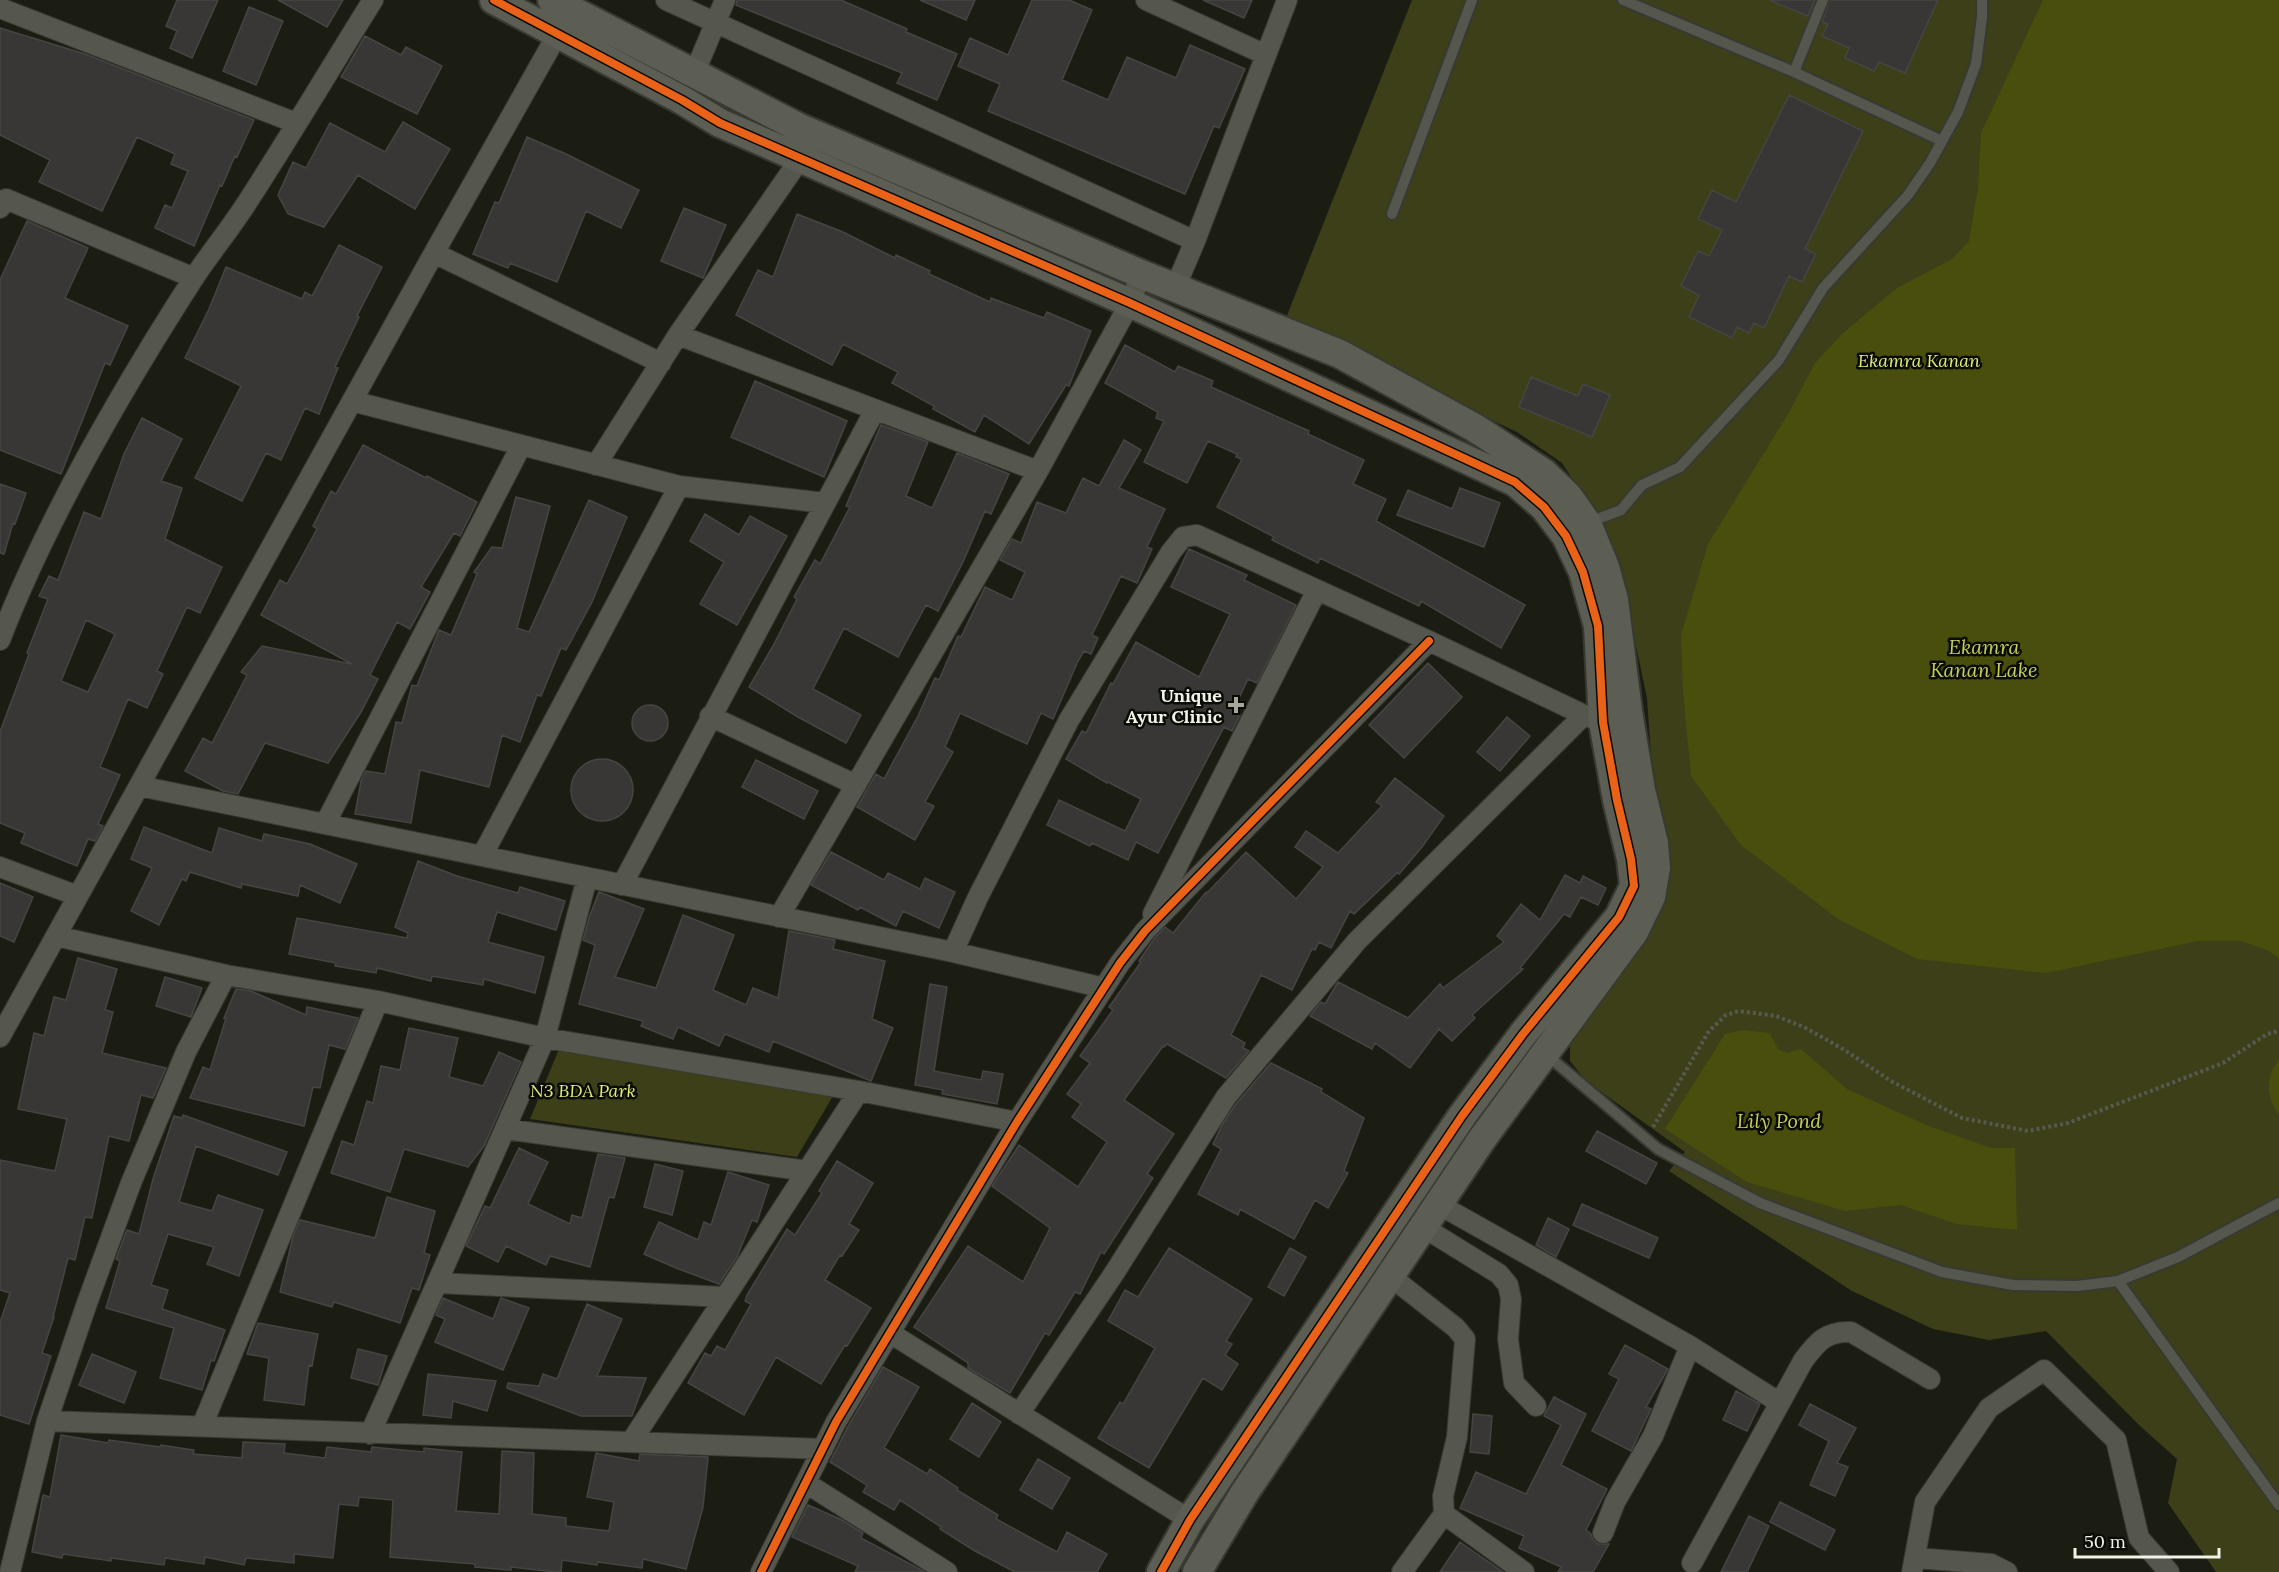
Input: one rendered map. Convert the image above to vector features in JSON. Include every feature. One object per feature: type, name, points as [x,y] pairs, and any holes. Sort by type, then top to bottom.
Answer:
[{"type":"street","points":[[0,640],[18,594],[71,488],[130,380],[194,278],[247,203],[373,0]]},
{"type":"street","points":[[494,0],[682,100],[720,123],[1130,303],[1515,482],[1545,507],[1566,536],[1583,572],[1595,615],[1601,671],[1594,719],[1617,800],[1631,860],[1634,886],[1619,917],[1534,1044],[1482,1138],[1245,1492],[1202,1570]]},
{"type":"street","points":[[552,0],[798,128],[1141,274],[1340,354],[1475,428],[1544,473],[1568,496],[1587,524],[1605,567],[1614,600],[1641,790],[1654,843],[1656,868],[1651,897],[1634,932],[1534,1044],[1462,1116],[1190,1520],[1161,1572]]},
{"type":"street","points":[[666,0],[1195,240]]},
{"type":"street","points":[[694,74],[724,0]]},
{"type":"street","points":[[1146,0],[1266,55]]},
{"type":"street","points":[[1175,288],[1287,0]]},
{"type":"street","points":[[0,8],[296,123]]},
{"type":"street","points":[[0,1037],[557,35]]},
{"type":"street","points":[[606,61],[620,37]]},
{"type":"street","points":[[596,465],[678,335],[800,159]]},
{"type":"street","points":[[2,201],[194,278]]},
{"type":"street","points":[[434,253],[662,363]]},
{"type":"street","points":[[779,917],[1038,471],[1130,303],[1141,274]]},
{"type":"street","points":[[678,335],[1038,471]]},
{"type":"street","points":[[352,401],[679,486],[825,503]]},
{"type":"street","points":[[622,885],[875,410]]},
{"type":"street","points":[[325,824],[521,446]]},
{"type":"street","points":[[482,856],[679,486]]},
{"type":"street","points":[[953,952],[978,897],[1069,720],[1171,552],[1183,537],[1197,535],[1594,719]]},
{"type":"street","points":[[761,1572],[836,1422],[1017,1122],[1104,988],[1145,930],[1317,590]]},
{"type":"street","points":[[1145,930],[1429,641]]},
{"type":"street","points":[[710,716],[856,785]]},
{"type":"street","points":[[1019,1414],[1113,1275],[1226,1097],[1357,941],[1594,719]]},
{"type":"street","points":[[139,786],[953,952],[1104,988]]},
{"type":"street","points":[[0,867],[78,896]]},
{"type":"street","points":[[370,1434],[545,1038],[587,878]]},
{"type":"street","points":[[56,936],[226,975],[378,1001],[545,1038],[859,1091],[1017,1122]]},
{"type":"street","points":[[10,1572],[47,1420],[87,1304],[132,1183],[186,1052],[226,975]]},
{"type":"street","points":[[202,1426],[378,1001]]},
{"type":"street","points":[[631,1442],[859,1091]]},
{"type":"street","points":[[506,1129],[807,1171]]},
{"type":"street","points":[[1430,1215],[1690,1346],[1780,1402]]},
{"type":"street","points":[[1430,1215],[1499,1274],[1508,1286],[1511,1299],[1508,1339],[1514,1383],[1522,1394],[1536,1406]]},
{"type":"street","points":[[1390,1276],[1456,1328],[1465,1339],[1456,1437],[1443,1496],[1444,1514],[1402,1572]]},
{"type":"street","points":[[437,1283],[725,1297]]},
{"type":"street","points":[[1692,1563],[1803,1360],[1820,1339],[1841,1332],[1851,1332],[1930,1379]]},
{"type":"street","points":[[890,1333],[1190,1520]]},
{"type":"street","points":[[1603,1533],[1615,1502],[1653,1436],[1690,1346]]},
{"type":"street","points":[[2007,1572],[1991,1564],[1914,1565],[1925,1502],[1989,1408],[2044,1370],[2116,1440],[2139,1538],[2169,1572]]},
{"type":"street","points":[[47,1420],[370,1434],[823,1449]]},
{"type":"street","points":[[806,1483],[947,1572]]},
{"type":"street","points":[[1444,1514],[1503,1566],[1524,1572]]},
{"type":"lane","points":[[1392,214],[1472,0]]},
{"type":"lane","points":[[1623,0],[1794,72],[1942,141]]},
{"type":"lane","points":[[1794,72],[1823,0]]},
{"type":"lane","points":[[1587,524],[1620,510],[1642,485],[1680,467],[1779,360],[1822,288],[1908,195],[1958,112],[1976,64],[1982,0]]},
{"type":"lane","points":[[1534,1044],[1658,1149],[1760,1203],[1942,1272],[2013,1285],[2077,1286],[2118,1281],[2178,1257],[2279,1203]]},
{"type":"lane","points":[[2118,1281],[2279,1505]]},
{"type":"path","points":[[1646,1139],[1709,1031],[1726,1015],[1739,1011],[1776,1016],[1804,1027],[1844,1049],[1891,1081],[1962,1118],[2028,1131],[2068,1123],[2223,1063],[2267,1034],[2279,1031]]},
{"type":"green space","name":"Ekamra Kanan","points":[[1412,0],[2279,0],[2279,1572],[2216,1572],[2168,1503],[2177,1459],[2139,1425],[2046,1331],[1989,1340],[1933,1329],[1852,1291],[1669,1171],[1685,1152],[1586,1081],[1570,1061],[1570,1043],[1664,841],[1651,755],[1647,698],[1626,599],[1588,503],[1562,463],[1517,432],[1284,323]]},
{"type":"green space","name":"N3 BDA Park","points":[[559,1049],[833,1096],[797,1157],[530,1119]]},
{"type":"water","name":"Ekamra Kanan Lake","points":[[2043,0],[2279,0],[2279,958],[2267,950],[2241,941],[2198,941],[2046,973],[1917,959],[1838,919],[1741,845],[1691,776],[1683,691],[1681,635],[1708,544],[1788,414],[1815,363],[1842,334],[1897,288],[1952,259],[1969,241],[1978,188],[1981,133]]},
{"type":"water","name":"Lily Pond","points":[[1742,1030],[1770,1033],[1778,1049],[1787,1053],[1801,1049],[1847,1089],[1926,1125],[1991,1148],[2015,1148],[2017,1230],[1956,1224],[1901,1205],[1845,1211],[1747,1182],[1665,1129],[1725,1034]]},
{"type":"water","points":[[2279,1059],[2279,1115],[2270,1094],[2269,1080]]},
{"type":"building","points":[[177,0],[218,0],[192,58],[170,48],[177,31],[166,26]]},
{"type":"building","points":[[278,0],[343,0],[327,27]]},
{"type":"building","points":[[737,0],[841,0],[957,54],[937,100],[897,83],[902,73],[736,5]]},
{"type":"building","points":[[920,0],[975,0],[966,20]]},
{"type":"building","points":[[1032,0],[1069,0],[1092,10],[1062,80],[1108,100],[1127,57],[1176,78],[1190,45],[1245,69],[1219,128],[1214,126],[1185,194],[988,111],[1000,84],[958,66],[970,38],[1008,55]]},
{"type":"building","points":[[1203,0],[1252,0],[1244,18]]},
{"type":"building","points":[[1769,0],[1815,0],[1808,16]]},
{"type":"building","points":[[1830,0],[1938,0],[1905,73],[1879,62],[1874,71],[1845,58],[1849,48],[1822,36],[1828,24],[1822,22]]},
{"type":"building","points":[[249,7],[283,21],[256,85],[223,71]]},
{"type":"building","points":[[0,28],[85,54],[254,120],[222,186],[220,185],[194,246],[155,228],[165,205],[172,208],[188,171],[171,164],[175,154],[137,137],[102,211],[39,182],[50,160],[0,135]]},
{"type":"building","points":[[365,36],[401,55],[406,47],[442,66],[417,114],[341,77]]},
{"type":"building","points":[[1789,95],[1863,131],[1805,249],[1816,254],[1802,282],[1789,276],[1764,328],[1754,323],[1749,333],[1737,327],[1732,338],[1689,317],[1699,295],[1681,286],[1698,251],[1709,256],[1722,230],[1698,219],[1712,190],[1736,202]]},
{"type":"building","points":[[403,122],[450,149],[415,209],[358,175],[324,227],[288,214],[278,195],[293,162],[306,168],[330,123],[385,152]]},
{"type":"building","points":[[527,137],[639,190],[621,228],[586,211],[557,282],[510,263],[508,268],[473,254],[495,202],[499,203]]},
{"type":"building","points":[[684,208],[726,225],[703,278],[661,261]]},
{"type":"building","points":[[797,214],[843,232],[895,258],[896,255],[930,271],[929,274],[990,302],[991,298],[1044,318],[1047,312],[1091,331],[1069,386],[1066,385],[1029,444],[984,415],[975,432],[892,383],[898,372],[843,344],[832,365],[736,315],[758,270],[773,277]]},
{"type":"building","points":[[27,221],[88,248],[65,298],[128,326],[110,365],[105,363],[61,474],[0,450],[0,280]]},
{"type":"building","points":[[339,245],[382,267],[335,367],[338,368],[319,414],[305,408],[281,460],[266,453],[242,501],[195,478],[241,386],[185,358],[226,267],[302,299],[305,292],[312,296]]},
{"type":"building","points":[[1125,345],[1175,372],[1178,366],[1213,381],[1211,387],[1309,431],[1308,434],[1364,460],[1353,484],[1386,499],[1376,521],[1525,605],[1501,648],[1421,601],[1419,606],[1320,558],[1318,563],[1272,540],[1274,537],[1217,507],[1242,459],[1236,457],[1237,454],[1208,441],[1187,483],[1144,462],[1164,421],[1156,418],[1158,412],[1105,383]]},
{"type":"building","points":[[1531,377],[1578,396],[1583,384],[1610,395],[1592,437],[1519,407]]},
{"type":"building","points":[[755,381],[847,421],[824,477],[731,437]]},
{"type":"building","points":[[142,418],[182,439],[161,481],[182,488],[165,539],[222,567],[200,613],[187,607],[157,671],[163,674],[147,708],[128,699],[100,767],[120,775],[98,824],[103,826],[95,841],[88,839],[77,866],[21,843],[25,833],[0,823],[0,732],[48,599],[39,596],[49,576],[58,580],[84,512],[101,519],[124,454]],"holes":[[[86,620],[115,634],[88,692],[61,681]]]},
{"type":"building","points":[[881,425],[928,442],[906,496],[932,508],[957,453],[1009,474],[991,514],[985,511],[938,611],[926,605],[898,657],[844,628],[813,689],[861,715],[846,743],[749,687],[797,599],[794,597],[815,560],[820,564],[850,507],[846,506]]},
{"type":"building","points":[[1124,440],[1141,450],[1119,488],[1165,509],[1147,547],[1152,549],[1137,583],[1121,576],[1092,635],[1098,638],[1091,654],[1084,651],[1078,661],[1053,719],[1041,713],[1027,744],[960,713],[945,747],[953,752],[925,802],[934,806],[915,840],[857,807],[876,774],[884,779],[918,716],[935,678],[939,680],[958,636],[961,637],[985,587],[1012,600],[1025,572],[1000,560],[1012,539],[1021,543],[1037,502],[1066,513],[1083,478],[1099,486]]},
{"type":"building","points":[[363,445],[477,502],[460,536],[454,533],[421,587],[430,592],[410,629],[397,622],[370,675],[378,679],[361,712],[328,763],[265,743],[238,794],[223,791],[185,771],[203,738],[212,743],[247,675],[241,672],[262,646],[352,664],[261,615],[280,580],[287,584],[317,529],[313,526],[331,491],[336,494]]},
{"type":"building","points":[[0,484],[26,493],[15,524],[13,523],[4,554],[0,553]]},
{"type":"building","points":[[1460,488],[1500,503],[1484,547],[1397,515],[1408,490],[1452,509]]},
{"type":"building","points":[[516,497],[550,506],[517,628],[529,632],[589,500],[627,517],[592,602],[566,650],[561,648],[541,696],[537,695],[520,742],[502,735],[489,787],[420,770],[411,823],[355,814],[361,781],[366,771],[385,774],[396,722],[402,723],[412,685],[417,686],[439,630],[451,635],[477,574],[474,572],[492,547],[502,548]]},
{"type":"building","points":[[705,514],[739,535],[750,516],[787,536],[737,625],[700,604],[724,562],[690,541]]},
{"type":"building","points":[[1189,549],[1247,575],[1244,580],[1296,605],[1257,683],[1248,679],[1233,711],[1240,715],[1232,731],[1224,727],[1158,853],[1136,842],[1128,860],[1092,843],[1090,846],[1047,825],[1059,800],[1125,831],[1141,799],[1107,783],[1066,759],[1082,731],[1086,733],[1111,683],[1113,684],[1136,642],[1199,677],[1230,614],[1171,587]]},
{"type":"building","points":[[1428,663],[1462,697],[1404,758],[1369,725]]},
{"type":"building","points":[[650,705],[663,710],[668,723],[663,736],[650,741],[637,736],[632,723],[637,710]]},
{"type":"building","points":[[1507,717],[1530,736],[1500,771],[1477,752]]},
{"type":"building","points":[[596,759],[608,759],[624,768],[631,778],[633,790],[631,802],[624,812],[608,821],[596,821],[585,816],[576,807],[571,796],[571,784],[576,773],[585,764]]},
{"type":"building","points":[[756,760],[818,791],[804,819],[742,787]]},
{"type":"building","points":[[1395,778],[1444,816],[1399,874],[1397,873],[1354,914],[1350,911],[1331,948],[1319,942],[1315,950],[1312,949],[1292,990],[1261,975],[1231,1035],[1245,1043],[1243,1048],[1249,1051],[1226,1078],[1167,1044],[1163,1046],[1124,1100],[1174,1134],[1147,1174],[1153,1178],[1104,1254],[1101,1252],[1080,1294],[1075,1292],[1049,1335],[1045,1333],[1010,1393],[968,1368],[968,1363],[914,1327],[968,1246],[1023,1282],[1050,1228],[992,1186],[1019,1145],[1078,1187],[1107,1142],[1072,1117],[1081,1104],[1067,1094],[1090,1063],[1080,1056],[1113,1010],[1109,1007],[1141,962],[1139,961],[1154,939],[1165,927],[1173,933],[1206,892],[1246,852],[1296,899],[1323,867],[1295,847],[1306,831],[1338,853],[1382,806],[1376,802]]},
{"type":"building","points":[[144,827],[212,853],[219,828],[262,841],[264,834],[310,844],[357,864],[340,903],[300,885],[298,896],[242,884],[241,888],[190,872],[186,881],[182,879],[159,925],[131,911],[152,868],[131,859]]},
{"type":"building","points":[[831,852],[884,880],[888,873],[920,889],[925,878],[955,892],[939,928],[903,911],[896,926],[860,907],[858,910],[811,885]]},
{"type":"building","points":[[418,861],[457,876],[518,893],[520,887],[565,901],[556,930],[497,912],[488,942],[544,957],[535,993],[484,979],[483,985],[432,976],[431,981],[377,968],[376,973],[335,966],[336,963],[289,954],[297,918],[407,938],[408,933],[395,927]]},
{"type":"building","points":[[1565,875],[1580,883],[1583,876],[1606,888],[1598,905],[1581,897],[1570,917],[1564,914],[1520,968],[1523,969],[1472,1015],[1475,1018],[1452,1041],[1439,1029],[1410,1068],[1375,1043],[1372,1049],[1310,1016],[1321,1002],[1325,1004],[1338,982],[1408,1018],[1440,984],[1443,988],[1504,942],[1497,936],[1521,904],[1540,920]]},
{"type":"building","points":[[0,883],[33,897],[14,942],[0,936]]},
{"type":"building","points":[[599,892],[644,909],[615,977],[656,988],[683,915],[734,935],[713,990],[746,1005],[753,988],[778,998],[789,931],[835,940],[833,949],[885,961],[872,1019],[893,1028],[871,1081],[773,1041],[769,1052],[725,1034],[719,1046],[678,1027],[673,1039],[641,1026],[643,1021],[579,1004],[595,945],[583,940]]},
{"type":"building","points":[[78,958],[117,969],[105,1010],[113,1012],[102,1053],[166,1068],[153,1098],[141,1095],[129,1141],[109,1136],[92,1218],[85,1217],[75,1260],[68,1258],[54,1317],[42,1353],[51,1356],[29,1424],[0,1415],[0,1322],[10,1293],[0,1290],[0,1160],[55,1171],[67,1119],[18,1109],[34,1033],[44,1036],[54,997],[66,1000]]},
{"type":"building","points":[[165,977],[202,988],[191,1017],[156,1006]]},
{"type":"building","points":[[930,984],[947,987],[934,1071],[981,1080],[983,1071],[1003,1074],[997,1104],[942,1094],[943,1090],[915,1085]]},
{"type":"building","points":[[236,989],[251,991],[306,1015],[307,1007],[358,1018],[345,1049],[329,1045],[320,1088],[313,1087],[304,1126],[190,1098],[203,1067],[210,1070],[226,1018],[224,1018]]},
{"type":"building","points":[[409,1028],[458,1038],[449,1077],[483,1086],[499,1052],[521,1062],[484,1146],[468,1167],[404,1149],[390,1192],[331,1173],[342,1141],[354,1145],[367,1101],[373,1103],[381,1066],[400,1070]]},
{"type":"building","points":[[1271,1063],[1322,1089],[1321,1092],[1364,1118],[1344,1171],[1348,1173],[1328,1208],[1315,1200],[1294,1239],[1240,1209],[1238,1215],[1198,1194],[1221,1149],[1213,1144],[1223,1123]]},
{"type":"building","points":[[183,1115],[287,1152],[278,1175],[196,1146],[179,1202],[212,1211],[218,1195],[263,1210],[239,1276],[207,1264],[214,1247],[168,1234],[151,1285],[168,1290],[162,1309],[225,1330],[214,1361],[211,1360],[202,1390],[160,1378],[174,1328],[106,1308],[120,1261],[116,1259],[127,1230],[139,1234],[153,1179],[174,1116],[182,1118]]},
{"type":"building","points":[[1597,1131],[1657,1163],[1646,1184],[1586,1151]]},
{"type":"building","points":[[519,1148],[548,1162],[528,1204],[570,1224],[572,1215],[582,1218],[598,1154],[625,1158],[614,1198],[609,1197],[590,1267],[550,1256],[546,1265],[506,1246],[498,1262],[466,1246],[485,1206],[490,1208]]},
{"type":"building","points":[[837,1161],[873,1183],[849,1224],[859,1230],[825,1280],[871,1308],[821,1384],[776,1357],[744,1415],[688,1383],[705,1353],[711,1356],[717,1346],[725,1350],[751,1304],[745,1301],[747,1295],[787,1229],[795,1235],[822,1193],[819,1191]]},
{"type":"building","points":[[655,1164],[683,1171],[672,1215],[644,1207]]},
{"type":"building","points":[[728,1172],[769,1185],[757,1222],[752,1220],[737,1257],[719,1284],[644,1254],[659,1222],[698,1240],[704,1222],[711,1225]]},
{"type":"building","points":[[387,1197],[435,1211],[424,1253],[430,1255],[419,1290],[412,1288],[400,1323],[334,1302],[332,1307],[280,1292],[293,1236],[300,1220],[375,1238]]},
{"type":"building","points":[[1582,1204],[1658,1238],[1649,1258],[1573,1225]]},
{"type":"building","points":[[1548,1218],[1569,1229],[1556,1257],[1536,1245]]},
{"type":"building","points":[[1169,1248],[1252,1299],[1226,1341],[1232,1344],[1225,1355],[1238,1364],[1222,1390],[1203,1378],[1149,1468],[1098,1438],[1120,1402],[1123,1404],[1155,1348],[1108,1321],[1125,1290],[1138,1297]]},
{"type":"building","points":[[1290,1248],[1306,1257],[1284,1296],[1268,1287]]},
{"type":"building","points":[[443,1298],[493,1319],[501,1298],[529,1308],[503,1370],[435,1342],[445,1319],[436,1315]]},
{"type":"building","points":[[587,1304],[622,1319],[597,1376],[646,1378],[632,1416],[581,1416],[507,1388],[508,1383],[539,1386],[543,1374],[557,1379]]},
{"type":"building","points":[[258,1323],[318,1334],[312,1366],[309,1365],[304,1405],[264,1400],[269,1358],[247,1354]]},
{"type":"building","points":[[1625,1345],[1668,1369],[1646,1407],[1651,1409],[1631,1451],[1592,1431],[1619,1379],[1609,1374]]},
{"type":"building","points":[[358,1349],[387,1356],[378,1385],[351,1378]]},
{"type":"building","points":[[92,1354],[136,1372],[124,1403],[79,1385]]},
{"type":"building","points":[[883,1367],[919,1387],[884,1448],[927,1474],[930,1469],[958,1488],[957,1490],[998,1515],[996,1519],[1057,1552],[1067,1532],[1107,1554],[1097,1572],[1015,1572],[975,1551],[900,1500],[894,1510],[863,1492],[867,1485],[830,1462]]},
{"type":"building","points":[[428,1374],[496,1381],[487,1411],[453,1401],[451,1418],[423,1415]]},
{"type":"building","points":[[1736,1391],[1760,1404],[1747,1431],[1723,1420]]},
{"type":"building","points":[[1554,1397],[1586,1414],[1561,1465],[1607,1489],[1586,1530],[1598,1544],[1609,1544],[1593,1572],[1558,1572],[1561,1567],[1519,1548],[1524,1536],[1460,1508],[1476,1472],[1526,1494],[1561,1425],[1544,1416]]},
{"type":"building","points":[[972,1403],[1001,1422],[979,1457],[950,1439]]},
{"type":"building","points":[[1810,1404],[1856,1428],[1837,1463],[1848,1467],[1835,1496],[1810,1485],[1829,1441],[1799,1425]]},
{"type":"building","points":[[1473,1414],[1492,1416],[1489,1454],[1470,1452]]},
{"type":"building","points":[[61,1435],[108,1443],[109,1440],[160,1447],[161,1445],[194,1450],[193,1454],[242,1458],[243,1442],[285,1444],[284,1453],[325,1458],[327,1447],[371,1452],[372,1447],[424,1452],[424,1448],[462,1452],[456,1511],[499,1514],[502,1451],[534,1453],[532,1514],[566,1518],[566,1526],[609,1531],[614,1502],[587,1497],[596,1453],[639,1461],[640,1454],[708,1457],[703,1507],[686,1569],[643,1559],[642,1568],[562,1560],[561,1572],[556,1572],[511,1567],[511,1570],[475,1567],[475,1564],[390,1557],[393,1500],[359,1497],[358,1506],[339,1504],[333,1558],[294,1554],[294,1563],[246,1558],[244,1565],[205,1557],[204,1564],[165,1558],[164,1565],[63,1554],[62,1558],[32,1552],[43,1495],[50,1497]]},
{"type":"building","points":[[1038,1459],[1070,1478],[1052,1509],[1020,1490]]},
{"type":"building","points":[[1780,1502],[1835,1530],[1825,1550],[1770,1522]]},
{"type":"building","points":[[808,1505],[842,1520],[863,1533],[861,1538],[925,1572],[855,1572],[858,1566],[792,1537]]},
{"type":"building","points":[[1749,1516],[1769,1526],[1747,1572],[1721,1572]]},
{"type":"building","points":[[1460,1542],[1503,1572],[1440,1572]]},
{"type":"cycle path","points":[[494,0],[682,100],[720,123],[1130,303],[1515,482],[1544,507],[1566,536],[1583,572],[1598,626],[1603,722],[1617,800],[1631,859],[1634,886],[1619,917],[1523,1034],[1462,1116],[1190,1520],[1161,1572]]},
{"type":"cycle path","points":[[761,1572],[836,1422],[1017,1122],[1120,963],[1145,931],[1429,641]]},
{"type":"place","name":"Unique Ayur Clinic","points":[[1236,705]]}]
